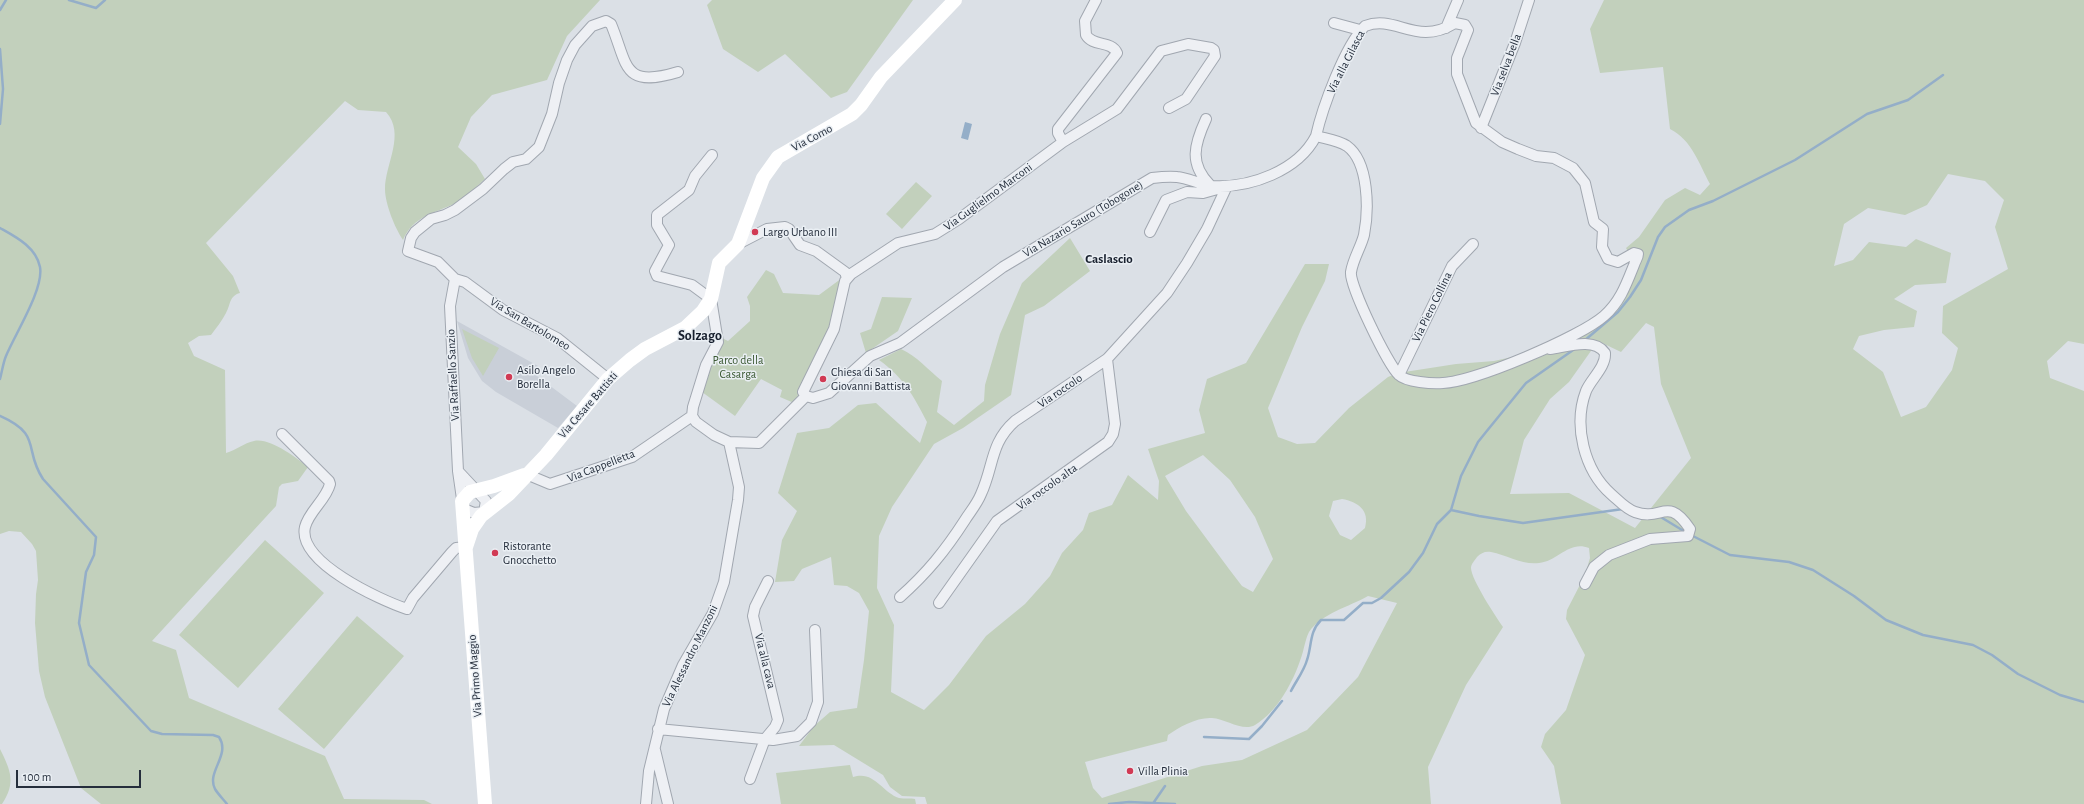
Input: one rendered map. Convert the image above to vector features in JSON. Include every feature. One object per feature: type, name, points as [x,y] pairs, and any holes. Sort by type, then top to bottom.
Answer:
[{"type":"street","name":"Via Como","points":[[711,299],[719,263],[738,244],[764,178],[773,163],[783,153],[842,122],[852,114],[861,105],[881,77],[955,0]]},
{"type":"street","points":[[1063,142],[1058,133],[1058,129],[1117,53],[1107,45],[1088,39],[1084,31],[1085,21],[1096,0]]},
{"type":"street","points":[[1446,28],[1458,0]]},
{"type":"street","name":"Via selva bella","points":[[1481,128],[1515,43],[1529,0]]},
{"type":"street","name":"Via San Bartolomeo","points":[[608,379],[557,338],[508,313],[465,282],[456,279],[438,262],[408,251],[411,238],[415,232],[431,219],[455,210],[483,189],[513,162],[526,158],[539,147],[552,114],[559,83],[567,60],[575,46],[592,26],[606,21],[611,24],[623,59],[629,71],[635,75],[658,77],[678,72]]},
{"type":"street","name":"Via alla Gilasca","points":[[1316,136],[1322,110],[1331,88],[1360,30],[1365,26],[1379,22],[1417,32],[1432,32],[1446,28],[1455,23],[1468,27],[1468,34],[1456,58],[1457,74],[1476,123],[1502,142],[1536,156],[1554,158],[1563,162],[1580,175],[1588,192],[1592,218],[1594,222],[1604,229],[1602,247],[1608,259],[1618,262],[1634,252],[1638,254],[1620,299],[1614,307],[1602,318],[1544,350]]},
{"type":"street","points":[[1334,23],[1360,30]]},
{"type":"street","name":"Via Guglielmo Marconi","points":[[847,278],[898,243],[935,234],[959,219],[1063,142],[1117,109],[1161,51],[1188,44],[1211,48],[1214,50],[1215,56],[1186,99],[1169,108]]},
{"type":"street","points":[[1206,119],[1197,144],[1195,156],[1200,176],[1210,185]]},
{"type":"street","points":[[1316,136],[1335,140],[1347,146],[1359,161],[1363,173],[1367,217],[1364,236],[1351,272],[1352,282],[1360,304],[1388,359],[1399,375],[1406,379],[1421,382],[1444,383],[1469,378],[1544,350],[1588,344],[1599,346],[1602,350],[1605,356],[1597,376],[1587,390],[1580,426],[1582,443],[1587,457],[1603,487],[1626,507],[1643,514],[1672,510],[1683,519],[1690,529],[1688,536],[1650,539],[1610,554],[1594,567],[1585,584]]},
{"type":"street","name":"Via Nazario Sauro (Tobogone)","points":[[806,396],[812,398],[829,393],[870,356],[905,340],[1003,267],[1152,178],[1176,177],[1210,185],[1227,186],[1262,179],[1295,162],[1310,148],[1316,136]]},
{"type":"street","points":[[712,155],[695,176],[689,190],[657,215],[657,225],[669,246],[654,271],[657,276],[692,285],[711,299],[718,342],[706,365],[693,407],[692,416],[696,422],[714,436],[729,442],[759,443],[806,396],[803,392],[805,387],[834,329],[847,278],[845,272],[816,251],[800,245],[786,227],[767,229],[738,244]]},
{"type":"street","points":[[1150,232],[1166,200],[1187,192],[1212,192],[1227,186]]},
{"type":"street","name":"Via roccolo","points":[[900,597],[927,573],[949,545],[981,496],[994,451],[1004,431],[1015,421],[1107,359],[1167,293],[1207,229],[1227,186]]},
{"type":"street","name":"Via Piero Collina","points":[[1399,375],[1452,266],[1473,244]]},
{"type":"street","name":"Via Raffaello Sanzio","points":[[456,279],[450,306],[458,472],[462,503]]},
{"type":"street","name":"Via Cesare Battisti","points":[[484,512],[509,494],[526,474],[546,455],[608,379],[645,349],[685,328],[703,311],[711,299]]},
{"type":"street","name":"Via roccolo alta","points":[[939,603],[997,521],[1108,442],[1113,434],[1115,424],[1107,359]]},
{"type":"street","name":"Via Cappelletta","points":[[526,474],[550,484],[632,457],[692,416]]},
{"type":"street","points":[[282,434],[329,481],[330,484],[326,495],[308,519],[304,536],[307,545],[318,558],[359,588],[407,609],[414,598],[452,552],[456,548],[466,547]]},
{"type":"street","name":"Via Alessandro Manzoni","points":[[646,804],[649,771],[664,709],[683,665],[713,613],[724,582],[738,500],[738,487],[729,442]]},
{"type":"street","points":[[458,472],[485,499],[484,512],[474,513],[462,503],[465,495],[475,490]]},
{"type":"street","name":"Via Cesare Battisti","points":[[475,490],[494,486],[526,474]]},
{"type":"street","name":"Via Primo Maggio","points":[[462,503],[485,804]]},
{"type":"street","name":"Via Primo Maggio","points":[[466,547],[472,529],[484,512]]},
{"type":"street","name":"Via alla cava","points":[[750,779],[765,739],[776,727],[778,716],[753,612],[768,581]]},
{"type":"street","points":[[658,729],[773,740],[797,736],[811,722],[818,702],[815,630]]},
{"type":"street","points":[[655,750],[668,804]]},
{"type":"shaded area","name":"Asilo Angelo Borella","points":[[457,321],[538,366],[533,373],[577,406],[558,428],[496,392],[482,381],[468,358]]},
{"type":"green space","points":[[0,0],[600,0],[567,36],[547,80],[492,95],[471,117],[458,147],[476,164],[485,179],[460,201],[419,220],[407,232],[403,240],[391,216],[385,195],[386,179],[394,139],[392,121],[386,112],[358,110],[345,101],[206,243],[233,276],[240,293],[236,294],[232,298],[228,310],[211,335],[199,336],[188,343],[194,356],[225,370],[226,453],[250,442],[267,442],[282,449],[308,467],[298,481],[282,484],[279,487],[276,506],[152,641],[176,650],[189,698],[325,756],[344,799],[424,800],[432,804],[101,804],[81,788],[45,697],[39,671],[35,623],[38,580],[36,551],[21,532],[9,531],[0,534]]},
{"type":"green space","points":[[712,0],[913,0],[847,92],[831,98],[785,54],[758,72],[723,49],[707,5]]},
{"type":"green space","points":[[1604,0],[2084,0],[2084,344],[2068,341],[2047,361],[2050,378],[2084,391],[2084,804],[1561,804],[1554,766],[1541,747],[1545,734],[1566,710],[1585,655],[1566,619],[1567,610],[1585,575],[1590,558],[1589,548],[1582,546],[1569,549],[1552,559],[1539,563],[1527,563],[1497,553],[1485,552],[1480,554],[1472,564],[1471,568],[1475,580],[1484,598],[1503,627],[1466,685],[1428,767],[1431,804],[927,804],[925,797],[902,796],[890,787],[883,775],[834,745],[799,746],[814,726],[830,712],[857,708],[869,611],[859,593],[847,586],[834,585],[831,557],[802,569],[794,581],[775,582],[782,540],[797,511],[778,493],[797,433],[829,428],[858,405],[876,403],[920,443],[927,422],[917,403],[901,380],[879,360],[901,349],[917,359],[942,381],[937,412],[954,425],[984,401],[985,385],[1000,334],[1022,283],[1070,238],[1090,271],[1044,306],[1025,315],[1011,395],[963,428],[934,444],[892,507],[879,536],[877,588],[894,625],[891,692],[924,710],[949,685],[986,636],[1025,604],[1050,576],[1062,553],[1083,530],[1089,513],[1112,505],[1128,475],[1158,500],[1159,481],[1148,449],[1205,433],[1199,410],[1207,379],[1246,363],[1305,264],[1329,264],[1325,281],[1302,327],[1268,408],[1278,437],[1297,444],[1315,443],[1349,408],[1388,377],[1398,373],[1456,364],[1494,361],[1512,357],[1604,318],[1635,264],[1626,248],[1639,237],[1665,200],[1685,188],[1700,195],[1710,184],[1694,153],[1684,139],[1670,129],[1663,67],[1600,73],[1590,29]],"holes":[[[1948,174],[1985,181],[2004,200],[1995,227],[2008,269],[1943,306],[1942,333],[1958,348],[1952,370],[1926,407],[1901,417],[1883,372],[1853,349],[1859,336],[1884,330],[1914,327],[1917,311],[1894,299],[1915,285],[1946,283],[1951,253],[1916,239],[1906,247],[1869,242],[1853,260],[1834,266],[1844,224],[1868,208],[1905,215],[1927,205]],[[1646,323],[1654,327],[1661,384],[1691,458],[1635,528],[1569,493],[1510,494],[1524,440],[1550,399],[1569,382],[1598,341],[1621,352]],[[1203,455],[1230,480],[1255,517],[1273,559],[1253,592],[1242,586],[1186,511],[1165,476]],[[1342,499],[1353,502],[1361,508],[1366,516],[1365,528],[1351,540],[1340,535],[1329,516],[1333,501]],[[1368,596],[1397,603],[1358,677],[1307,730],[1242,760],[1202,766],[1102,798],[1093,788],[1085,762],[1167,741],[1168,735],[1172,732],[1188,723],[1200,719],[1212,718],[1245,727],[1255,725],[1271,712],[1284,695],[1298,667],[1309,632],[1314,625],[1336,611]]]},
{"type":"green space","points":[[916,182],[932,196],[902,229],[886,214]]},
{"type":"green space","name":"Parco della Casarga","points":[[766,270],[774,274],[783,293],[819,295],[842,278],[832,329],[794,403],[780,397],[782,390],[761,379],[735,416],[702,392],[712,358],[722,338],[728,341],[750,321],[750,306],[747,297]]},
{"type":"green space","points":[[882,297],[912,298],[898,331],[866,353],[860,333],[871,329]]},
{"type":"green space","points":[[462,329],[499,348],[483,376],[472,358]]},
{"type":"green space","points":[[265,540],[324,593],[238,688],[179,635]]},
{"type":"green space","points":[[357,616],[404,656],[324,749],[278,709]]},
{"type":"green space","points":[[0,749],[7,764],[10,777],[9,790],[2,804],[0,804]]},
{"type":"green space","points":[[850,765],[853,777],[867,776],[899,798],[915,799],[916,804],[781,804],[776,773]]},
{"type":"water","points":[[965,122],[972,124],[968,140],[961,138]]},
{"type":"waterway","points":[[0,10],[6,0]]},
{"type":"waterway","points":[[69,0],[96,8],[105,0]]},
{"type":"waterway","points":[[0,49],[3,89],[0,124]]},
{"type":"waterway","points":[[1584,341],[1618,312],[1630,297],[1641,280],[1658,237],[1665,227],[1689,210],[1713,201],[1795,160],[1867,114],[1908,100],[1943,75]]},
{"type":"waterway","points":[[0,228],[19,239],[30,248],[38,260],[40,267],[38,287],[28,312],[6,356],[0,379]]},
{"type":"waterway","points":[[1451,510],[1461,476],[1478,442],[1526,383],[1576,348]]},
{"type":"waterway","points":[[0,416],[13,423],[27,436],[37,468],[43,479],[96,537],[94,555],[86,572],[79,623],[89,665],[151,731],[162,734],[213,735],[219,737],[222,744],[222,750],[221,757],[215,770],[213,783],[216,791],[227,804]]},
{"type":"waterway","points":[[1291,691],[1306,664],[1314,629],[1321,620],[1344,620],[1363,603],[1372,603],[1381,598],[1409,572],[1423,553],[1437,524],[1451,510],[1523,523],[1623,509]]},
{"type":"waterway","points":[[1659,516],[1687,533]]},
{"type":"waterway","points":[[1691,535],[1730,555],[1789,562],[1813,570],[1854,596],[1886,620],[1923,635],[1973,645],[1992,655],[2018,674],[2060,695],[2084,702]]},
{"type":"waterway","points":[[1204,737],[1249,739],[1262,726],[1282,701]]},
{"type":"waterway","points":[[1154,802],[1165,786]]},
{"type":"waterway","points":[[1109,804],[1129,802],[1175,804]]},
{"type":"place","name":"Largo Urbano III","points":[[755,232]]},
{"type":"place","name":"Asilo Angelo Borella","points":[[509,377]]},
{"type":"place","name":"Chiesa di San Giovanni Battista","points":[[823,379]]},
{"type":"place","name":"Ristorante Gnocchetto","points":[[495,553]]},
{"type":"place","name":"Villa Plinia","points":[[1130,771]]},
{"type":"district","name":"Caslascio","points":[[1109,259]]},
{"type":"district","name":"Solzago","points":[[700,336]]}]
